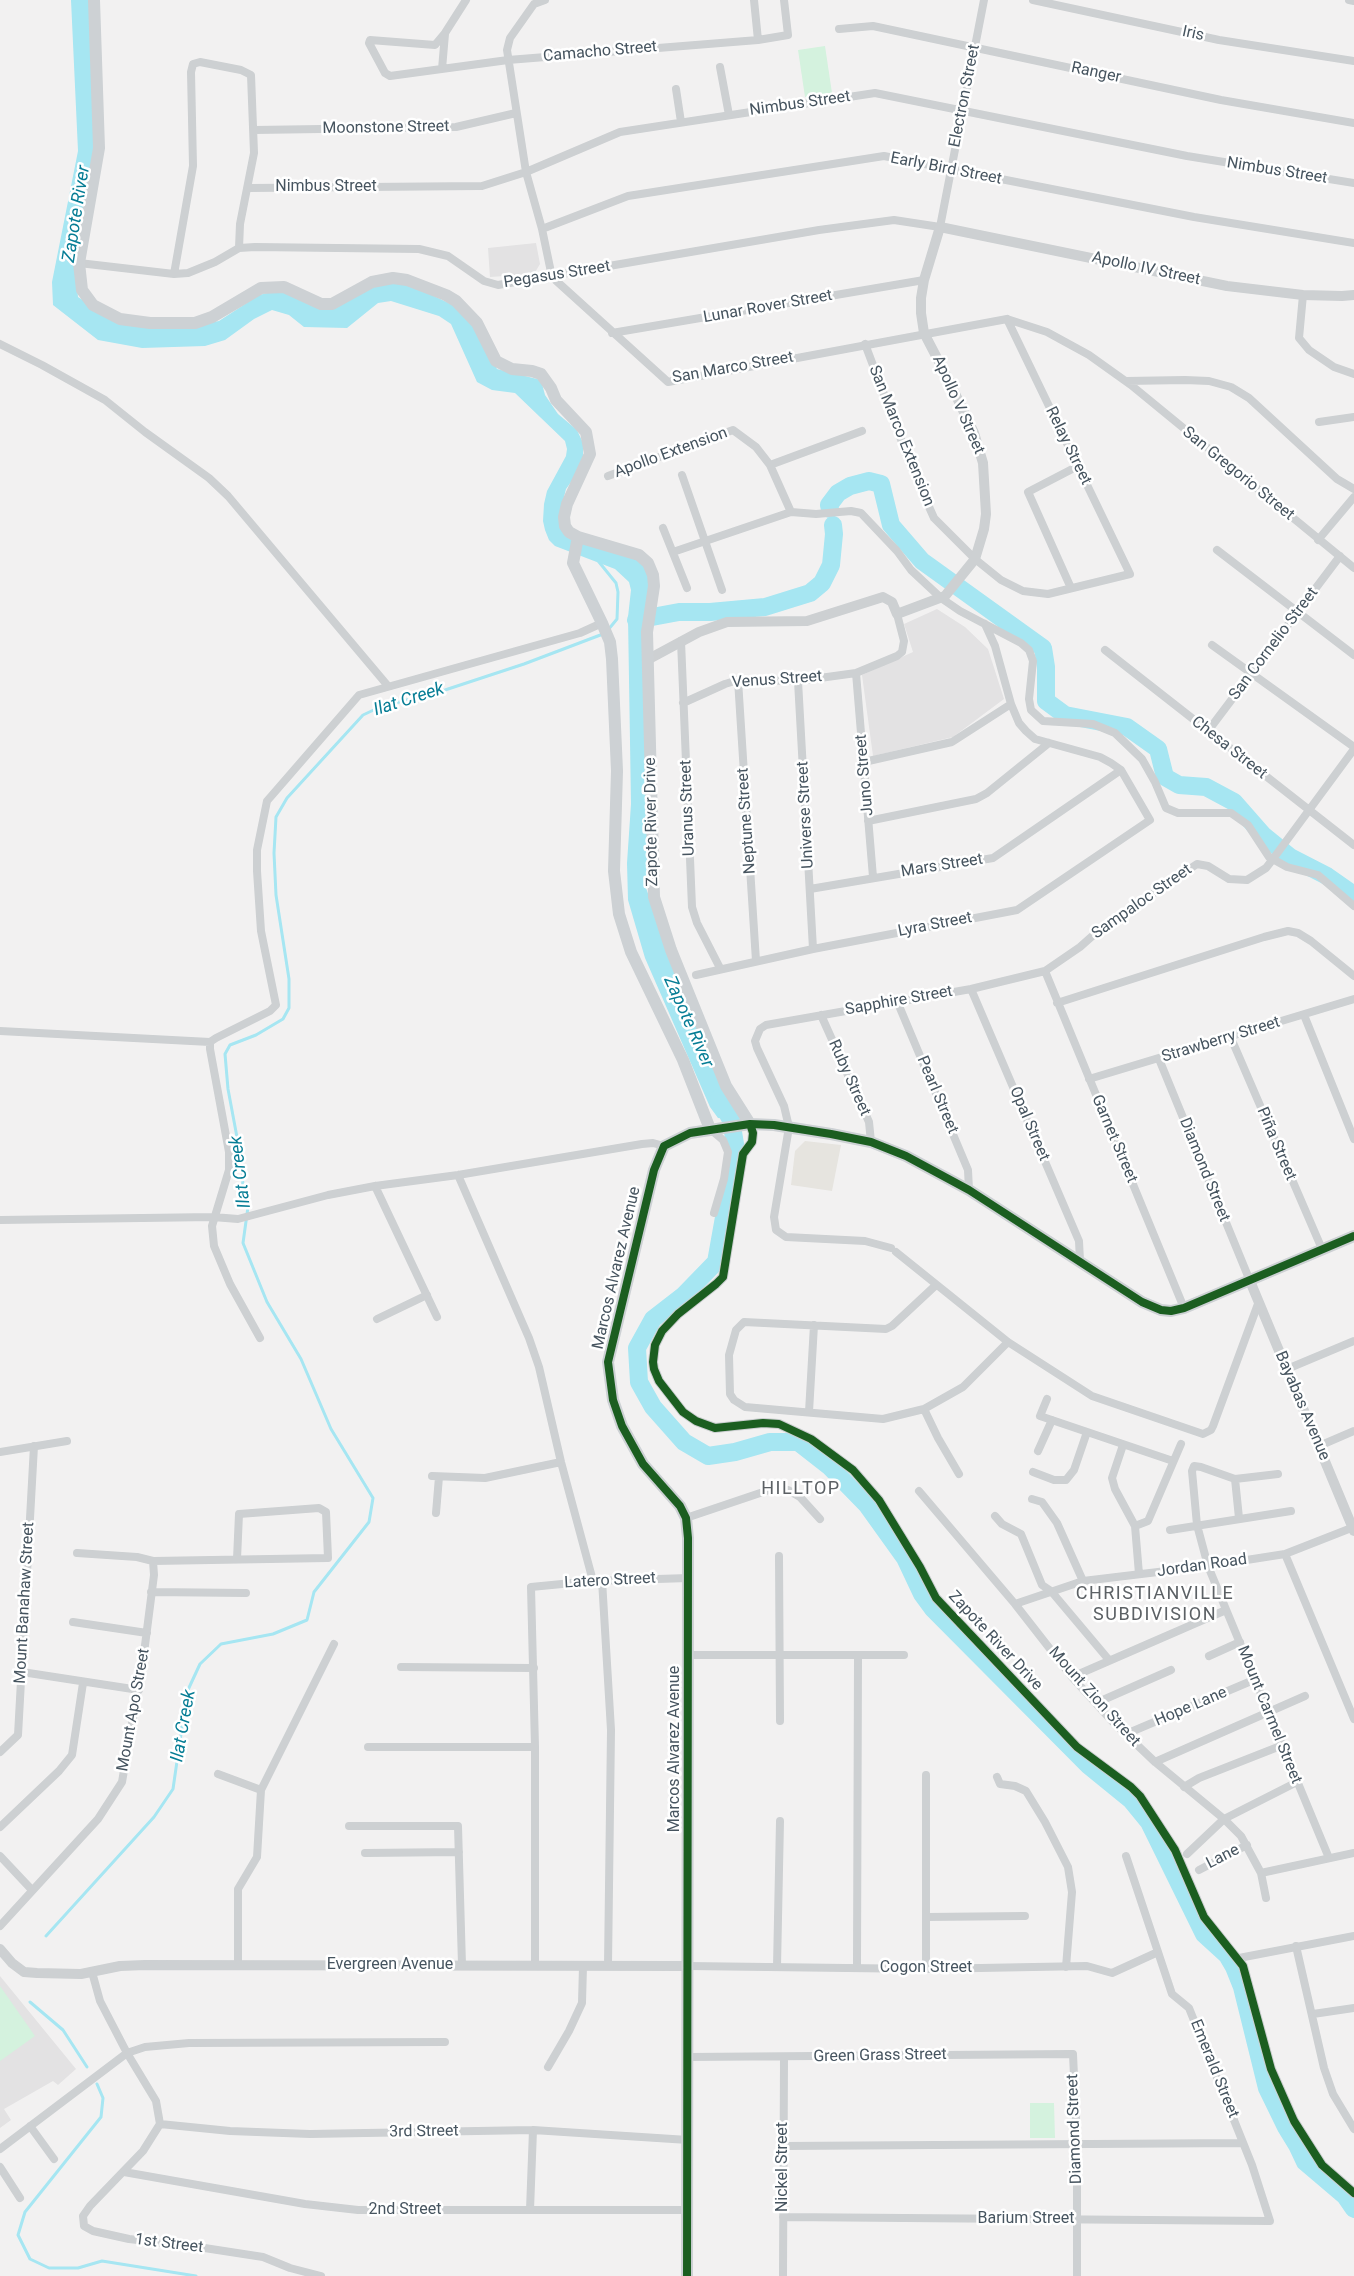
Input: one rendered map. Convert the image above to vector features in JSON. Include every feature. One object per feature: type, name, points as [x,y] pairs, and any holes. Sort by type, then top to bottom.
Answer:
[{"type":"main road","points":[[94,0],[99,148],[79,263],[82,290],[93,305],[120,320],[195,323],[212,317],[250,293],[273,286],[284,287],[321,304],[332,304],[372,282],[384,279],[407,280],[446,295],[456,301],[477,323],[496,361],[512,369],[541,374],[556,400],[586,432],[590,454],[567,504],[564,517],[566,529],[578,538]]},
{"type":"main road","name":"Zapote River Drive","points":[[710,1129],[683,1060],[631,952],[619,914],[614,871],[617,771],[612,659],[610,642],[603,625],[576,572],[573,556],[578,538],[633,553],[644,559],[651,567],[653,574],[647,620],[647,660],[654,897],[671,951],[726,1086],[745,1124]]},
{"type":"main road","points":[[664,1146],[690,1133],[745,1124],[789,1127],[870,1142],[906,1156],[969,1190],[1151,1306],[1171,1311],[1184,1308],[1250,1281],[1354,1236]]},
{"type":"main road","name":"Marcos Alvarez Avenue","points":[[664,1146],[654,1170],[608,1362],[609,1382],[616,1409],[632,1447],[643,1464],[676,1500],[686,1518],[689,1578],[687,2276]]},
{"type":"street","points":[[442,69],[445,33],[466,0]]},
{"type":"street","points":[[545,0],[534,4],[510,38],[507,60],[526,172],[542,229],[552,277]]},
{"type":"street","points":[[754,0],[758,40]]},
{"type":"street","name":"Camacho Street","points":[[445,33],[435,45],[370,41],[369,43],[386,74],[413,73],[507,60],[758,40],[788,35],[784,0]]},
{"type":"street","name":"Electron Street","points":[[940,227],[984,0]]},
{"type":"street","name":"Iris","points":[[1033,0],[1219,40],[1354,61]]},
{"type":"street","points":[[1349,0],[1354,1]]},
{"type":"street","name":"Ranger","points":[[839,29],[873,26],[1221,100],[1354,123]]},
{"type":"street","points":[[174,274],[193,166],[190,82],[193,64],[209,62],[252,75],[254,153],[249,188],[240,224],[239,248]]},
{"type":"street","points":[[720,67],[729,115]]},
{"type":"street","points":[[676,89],[681,122]]},
{"type":"street","name":"Nimbus Street","points":[[249,188],[482,186],[526,172],[620,132],[875,93],[1187,156],[1354,183]]},
{"type":"street","name":"Moonstone Street","points":[[254,129],[456,127],[516,113]]},
{"type":"street","name":"Early Bird Street","points":[[542,229],[628,196],[884,156],[1194,217],[1354,243]]},
{"type":"street","name":"Pegasus Street","points":[[79,263],[174,274],[188,273],[202,268],[239,248],[419,249],[447,256],[491,284],[552,277],[819,230],[894,220],[940,227]]},
{"type":"street","name":"Apollo V Street","points":[[940,227],[921,298],[924,333],[974,433],[983,463],[986,514],[984,530],[975,559],[945,595]]},
{"type":"street","name":"Apollo IV Street","points":[[940,227],[1227,286],[1303,295],[1354,295]]},
{"type":"street","name":"San Marco Street","points":[[552,277],[668,382],[1007,319],[1047,332],[1089,354],[1124,380]]},
{"type":"street","name":"Lunar Rover Street","points":[[612,333],[924,280]]},
{"type":"street","points":[[1303,295],[1299,338],[1309,350],[1334,367],[1354,374]]},
{"type":"street","name":"Relay Street","points":[[1007,319],[1130,574]]},
{"type":"street","points":[[0,344],[42,364],[105,400],[209,478],[228,496],[388,686]]},
{"type":"street","name":"San Marco Extension","points":[[865,344],[913,471],[934,518],[975,559],[1001,580],[1023,591],[1048,594],[1130,574]]},
{"type":"street","points":[[1124,380],[1209,381],[1231,387],[1249,398],[1337,479],[1354,489]]},
{"type":"street","name":"San Gregorio Street","points":[[1124,380],[1354,568]]},
{"type":"street","points":[[1318,422],[1354,417]]},
{"type":"street","name":"Apollo Extension","points":[[608,476],[733,430],[756,447],[770,465],[791,512]]},
{"type":"street","points":[[770,465],[862,431]]},
{"type":"street","points":[[1071,588],[1028,492],[1078,466]]},
{"type":"street","points":[[682,476],[722,590]]},
{"type":"street","points":[[1318,540],[1354,497]]},
{"type":"street","points":[[673,552],[791,512],[816,514],[851,511],[861,513],[897,551],[911,570],[945,595],[960,611],[1029,650],[1033,661],[1029,699],[1031,710],[1043,721],[1093,724],[1115,733],[1142,759],[1166,808],[1178,813],[1231,813],[1248,825],[1262,848],[1273,859],[1287,867],[1318,875],[1354,906]]},
{"type":"street","points":[[663,528],[687,588]]},
{"type":"street","points":[[1218,550],[1354,655]]},
{"type":"street","name":"San Cornelio Street","points":[[1208,731],[1340,556]]},
{"type":"street","points":[[647,660],[681,641],[727,622],[807,621],[878,598],[888,599],[897,614],[945,595]]},
{"type":"street","name":"Venus Street","points":[[683,703],[738,680],[798,681],[856,673],[902,652],[904,641],[897,614]]},
{"type":"street","points":[[985,624],[995,646],[1011,704],[1019,723],[1026,731],[1035,738],[1049,743],[1100,757],[1121,770]]},
{"type":"street","points":[[0,1031],[210,1042],[270,1011],[276,1005],[261,931],[257,871],[257,850],[267,801],[353,701],[359,695],[388,686],[603,625]]},
{"type":"street","name":"Uranus Street","points":[[681,641],[692,907],[697,923],[720,968]]},
{"type":"street","points":[[1212,645],[1354,748]]},
{"type":"street","name":"Chesa Street","points":[[1105,650],[1354,844]]},
{"type":"street","name":"Juno Street","points":[[856,673],[873,877]]},
{"type":"street","name":"Neptune Street","points":[[738,680],[756,961]]},
{"type":"street","name":"Universe Street","points":[[798,681],[813,949]]},
{"type":"street","points":[[864,762],[952,742],[1011,704]]},
{"type":"street","points":[[868,821],[976,799],[987,793],[1049,743]]},
{"type":"street","name":"Sampaloc Street","points":[[1045,971],[1190,867],[1203,865],[1229,879],[1247,880],[1266,868],[1354,748]]},
{"type":"street","name":"Lyra Street","points":[[696,975],[813,949],[1017,910],[1150,820],[1121,770]]},
{"type":"street","name":"Mars Street","points":[[810,889],[993,858],[1121,770]]},
{"type":"street","points":[[1057,1002],[1264,936],[1288,931],[1298,933],[1311,941],[1354,976]]},
{"type":"street","name":"Sapphire Street","points":[[789,1127],[784,1106],[758,1048],[756,1034],[766,1025],[971,988],[1045,971]]},
{"type":"street","name":"Garnet Street","points":[[1045,971],[1184,1308]]},
{"type":"street","name":"Opal Street","points":[[971,988],[1079,1241],[1080,1261]]},
{"type":"street","name":"Strawberry Street","points":[[1089,1079],[1354,999]]},
{"type":"street","name":"Pearl Street","points":[[897,1001],[968,1170],[969,1190]]},
{"type":"street","points":[[1304,1014],[1354,1139]]},
{"type":"street","name":"Ruby Street","points":[[821,1015],[869,1122],[870,1142]]},
{"type":"street","name":"Piña Street","points":[[1231,1038],[1322,1249]]},
{"type":"street","points":[[210,1042],[210,1057],[229,1152],[229,1170],[213,1217],[214,1246],[230,1284],[260,1338]]},
{"type":"street","name":"Diamond Street","points":[[1159,1059],[1250,1281]]},
{"type":"street","name":"Zapote River Drive","points":[[745,1124],[753,1137],[744,1154],[723,1277],[678,1314],[662,1331],[655,1345],[654,1369],[659,1381],[676,1403],[696,1421],[715,1428],[763,1423],[779,1424],[811,1440],[853,1470],[879,1500],[936,1598],[1077,1748],[1140,1796],[1174,1850],[1204,1917],[1239,1958],[1247,1974],[1271,2069],[1287,2109],[1315,2157],[1329,2173],[1354,2193]]},
{"type":"street","points":[[789,1127],[774,1217],[776,1230],[786,1237],[865,1241],[894,1250],[1008,1342],[1092,1396],[1203,1434],[1211,1430],[1258,1304]]},
{"type":"street","points":[[710,1129],[723,1140],[728,1152],[714,1212]]},
{"type":"street","points":[[0,1221],[213,1217],[238,1219],[328,1195],[375,1186],[458,1175],[642,1144],[654,1143],[664,1146]]},
{"type":"street","points":[[458,1175],[539,1367],[561,1462],[598,1580],[611,1730],[608,1966]]},
{"type":"street","points":[[375,1186],[437,1317]]},
{"type":"street","name":"Bayabas Avenue","points":[[1250,1281],[1354,1528]]},
{"type":"street","points":[[936,1285],[886,1329],[744,1322],[736,1330],[729,1355],[730,1394],[738,1404],[754,1408],[883,1419],[924,1409],[963,1387],[1008,1342]]},
{"type":"street","points":[[377,1318],[426,1295]]},
{"type":"street","points":[[809,1412],[814,1325]]},
{"type":"street","points":[[1287,1369],[1354,1341]]},
{"type":"street","points":[[1047,1399],[1040,1416],[1173,1461]]},
{"type":"street","points":[[924,1409],[959,1474]]},
{"type":"street","points":[[1038,1451],[1052,1420]]},
{"type":"street","points":[[1319,1446],[1354,1431]]},
{"type":"street","points":[[1033,1472],[1054,1480],[1066,1480],[1074,1470],[1087,1432]]},
{"type":"street","points":[[0,1452],[67,1441]]},
{"type":"street","points":[[1135,1526],[1148,1521],[1181,1444]]},
{"type":"street","points":[[1123,1445],[1112,1478],[1115,1489],[1135,1526],[1139,1574]]},
{"type":"street","name":"Mount Banahaw Street","points":[[0,1752],[18,1735],[34,1446]]},
{"type":"street","points":[[436,1513],[436,1476],[485,1478],[561,1462]]},
{"type":"street","name":"Mount Carmel Street","points":[[1235,1479],[1194,1466],[1192,1471],[1197,1525],[1208,1566],[1329,1858]]},
{"type":"street","points":[[1239,1518],[1235,1479],[1278,1474]]},
{"type":"street","points":[[686,1518],[772,1489],[788,1490],[800,1497],[820,1519]]},
{"type":"street","name":"Mount Zion Street","points":[[919,1491],[1096,1703],[1155,1762],[1224,1819],[1247,1845],[1261,1873],[1266,1898]]},
{"type":"street","points":[[1032,1499],[1042,1502],[1057,1523],[1083,1581]]},
{"type":"street","points":[[77,1553],[137,1557],[153,1561],[328,1558],[326,1512],[319,1508],[239,1514],[237,1559]]},
{"type":"street","points":[[1170,1530],[1291,1511]]},
{"type":"street","points":[[995,1516],[1002,1524],[1020,1534],[1039,1580],[1109,1660]]},
{"type":"street","name":"Jordan Road","points":[[1015,1604],[1083,1581],[1285,1554],[1354,1528]]},
{"type":"street","points":[[1285,1554],[1354,1719]]},
{"type":"street","points":[[779,1556],[780,1721]]},
{"type":"street","name":"Mount Apo Street","points":[[0,1926],[98,1819],[122,1782],[147,1633],[153,1561]]},
{"type":"street","name":"Latero Street","points":[[534,1668],[531,1587],[598,1580],[689,1578]]},
{"type":"street","points":[[151,1592],[246,1593]]},
{"type":"street","points":[[1072,1677],[1226,1610]]},
{"type":"street","points":[[73,1622],[147,1633]]},
{"type":"street","points":[[1209,1656],[1240,1642]]},
{"type":"street","points":[[238,1965],[238,1889],[257,1857],[261,1790],[334,1644]]},
{"type":"street","points":[[689,1655],[904,1655]]},
{"type":"street","points":[[857,1968],[858,1655]]},
{"type":"street","points":[[401,1667],[534,1668],[535,1965]]},
{"type":"street","points":[[1096,1703],[1172,1670]]},
{"type":"street","points":[[22,1672],[139,1690]]},
{"type":"street","name":"Hope Lane","points":[[1126,1734],[1256,1679]]},
{"type":"street","points":[[0,1827],[60,1771],[72,1755],[83,1683]]},
{"type":"street","points":[[1155,1762],[1305,1696]]},
{"type":"street","points":[[1184,1787],[1199,1778],[1283,1745]]},
{"type":"street","points":[[368,1747],[535,1747]]},
{"type":"street","points":[[218,1774],[261,1790]]},
{"type":"street","points":[[926,1775],[926,1969]]},
{"type":"street","points":[[997,1777],[1000,1784],[1015,1786],[1026,1791],[1068,1867],[1072,1892],[1066,1967]]},
{"type":"street","points":[[1187,1854],[1224,1819],[1297,1782]]},
{"type":"street","points":[[777,1967],[780,1821]]},
{"type":"street","points":[[349,1826],[458,1826],[462,1965]]},
{"type":"street","name":"Lane","points":[[1199,1870],[1247,1845]]},
{"type":"street","points":[[365,1853],[459,1852]]},
{"type":"street","points":[[1261,1873],[1354,1853]]},
{"type":"street","points":[[0,1856],[32,1890]]},
{"type":"street","name":"Emerald Street","points":[[1126,1856],[1172,1994],[1189,2008],[1243,2143],[1270,2221]]},
{"type":"street","points":[[926,1917],[1025,1916]]},
{"type":"street","points":[[1239,1958],[1354,1936]]},
{"type":"street","points":[[1296,1946],[1327,2076],[1342,2112],[1354,2129]]},
{"type":"street","name":"Evergreen Avenue","points":[[0,1949],[12,1963],[24,1972],[37,1973],[81,1974],[120,1966],[688,1966]]},
{"type":"street","name":"Cogon Street","points":[[688,1966],[926,1969],[1094,1967],[1112,1973],[1158,1952]]},
{"type":"street","points":[[548,2067],[582,2003],[583,1966]]},
{"type":"street","points":[[92,1972],[100,2001],[127,2053],[156,2101],[160,2124],[124,2172]]},
{"type":"street","points":[[1313,2014],[1354,2008]]},
{"type":"street","points":[[0,2149],[127,2053],[146,2047],[189,2043],[445,2042]]},
{"type":"street","name":"Diamond Street","points":[[1073,2054],[1077,2144],[1077,2276]]},
{"type":"street","name":"Green Grass Street","points":[[687,2057],[1073,2054]]},
{"type":"street","name":"Nickel Street","points":[[783,2276],[784,2058]]},
{"type":"street","name":"3rd Street","points":[[160,2124],[230,2131],[310,2134],[533,2130],[688,2140]]},
{"type":"street","points":[[30,2126],[54,2158]]},
{"type":"street","points":[[530,2210],[533,2130]]},
{"type":"street","points":[[783,2146],[1243,2143]]},
{"type":"street","points":[[0,2168],[20,2198]]},
{"type":"street","name":"2nd Street","points":[[124,2172],[305,2204],[358,2210],[688,2210]]},
{"type":"street","name":"1st Street","points":[[124,2172],[90,2206],[83,2216],[84,2226],[93,2231],[129,2239],[263,2258],[289,2272],[321,2276]]},
{"type":"street","name":"Barium Street","points":[[783,2217],[1270,2221]]},
{"type":"shaded area","points":[[536,243],[540,264],[534,274],[490,277],[488,248]]},
{"type":"shaded area","points":[[937,609],[965,627],[988,649],[1004,699],[953,737],[873,756],[862,675],[913,652],[904,624]]},
{"type":"shaded area","points":[[805,1141],[841,1145],[832,1191],[791,1185],[795,1151]]},
{"type":"shaded area","points":[[0,1976],[76,2069],[58,2085],[53,2081],[4,2109],[11,2120],[0,2128]]},
{"type":"green space","points":[[825,46],[832,93],[805,97],[798,50]]},
{"type":"green space","points":[[0,1986],[35,2036],[0,2061]]},
{"type":"green space","points":[[1030,2103],[1054,2103],[1055,2138],[1030,2138]]},
{"type":"water","points":[[71,0],[92,0],[97,151],[75,265],[78,297],[108,316],[183,327],[219,321],[259,295],[283,289],[330,308],[377,284],[405,282],[463,310],[480,334],[497,369],[541,380],[545,395],[558,414],[577,430],[583,443],[583,457],[579,471],[566,489],[562,505],[564,526],[631,555],[650,570],[647,607],[643,615],[642,630],[648,824],[646,888],[676,971],[736,1117],[718,1118],[710,1107],[645,958],[628,900],[627,863],[631,804],[628,617],[631,590],[629,582],[615,569],[555,546],[549,540],[543,521],[544,504],[547,491],[566,456],[565,441],[515,393],[492,390],[477,382],[451,324],[439,316],[391,301],[378,303],[347,328],[304,327],[289,315],[272,310],[254,319],[225,340],[205,346],[142,348],[98,340],[53,305],[52,282],[78,151]]},
{"type":"waterway","points":[[830,509],[829,505],[838,493],[850,486],[869,481],[881,484],[891,525],[922,561],[1043,648],[1046,667],[1046,701],[1065,715],[1127,727],[1158,749],[1165,777],[1179,785],[1206,787],[1234,802],[1263,835],[1290,857],[1327,876],[1354,895]]},
{"type":"waterway","points":[[636,620],[679,612],[765,607],[810,593],[822,583],[831,565],[833,525]]},
{"type":"waterway","name":"Ilat Creek","points":[[599,562],[616,583],[618,592],[617,619],[608,630]]},
{"type":"waterway","name":"Ilat Creek","points":[[46,1936],[154,1817],[173,1789],[187,1692],[200,1664],[221,1644],[273,1634],[307,1620],[314,1592],[369,1522],[373,1498],[331,1429],[301,1359],[267,1302],[243,1243],[248,1207],[243,1189],[242,1164],[228,1089],[225,1054],[230,1045],[256,1035],[283,1019],[289,1008],[289,979],[276,895],[274,853],[276,817],[287,798],[363,715],[380,707],[445,690],[524,664],[603,634]]},
{"type":"waterway","name":"Zapote River","points":[[719,1098],[731,1120],[736,1150],[716,1262],[684,1295],[653,1319],[637,1348],[639,1382],[653,1407],[684,1442],[708,1456],[735,1452],[770,1442],[798,1442],[830,1467],[867,1505],[905,1558],[922,1594],[933,1609],[1088,1765],[1131,1800],[1149,1822],[1204,1934],[1227,1955],[1234,1967],[1242,1987],[1267,2088],[1305,2162],[1345,2196],[1354,2209]]},
{"type":"waterway","name":"Ilat Creek","points":[[30,2002],[63,2030],[87,2067]]},
{"type":"waterway","name":"Ilat Creek","points":[[97,2084],[103,2098],[101,2117],[25,2212],[18,2235],[30,2259],[49,2268],[78,2268],[102,2261],[196,2276]]},
{"type":"cycle path","points":[[750,1124],[753,1133],[752,1142],[743,1154],[723,1277],[678,1314],[662,1331],[655,1345],[653,1362],[659,1381],[683,1412],[696,1421],[715,1428],[763,1423],[779,1424],[811,1439],[853,1470],[879,1500],[936,1598],[1077,1747],[1140,1796],[1175,1850],[1204,1917],[1243,1966],[1271,2069],[1294,2121],[1322,2165],[1354,2193]]},
{"type":"cycle path","points":[[687,2276],[688,1538],[686,1518],[680,1506],[643,1464],[622,1426],[613,1400],[608,1362],[654,1170],[664,1146],[690,1133],[750,1124],[774,1125],[871,1142],[906,1156],[969,1190],[1142,1302],[1161,1310],[1171,1311],[1184,1308],[1354,1236]]},
{"type":"district","name":"HILLTOP","points":[[801,1489]]},
{"type":"district","name":"CHRISTIANVILLE SUBDIVISION","points":[[1155,1604]]}]
